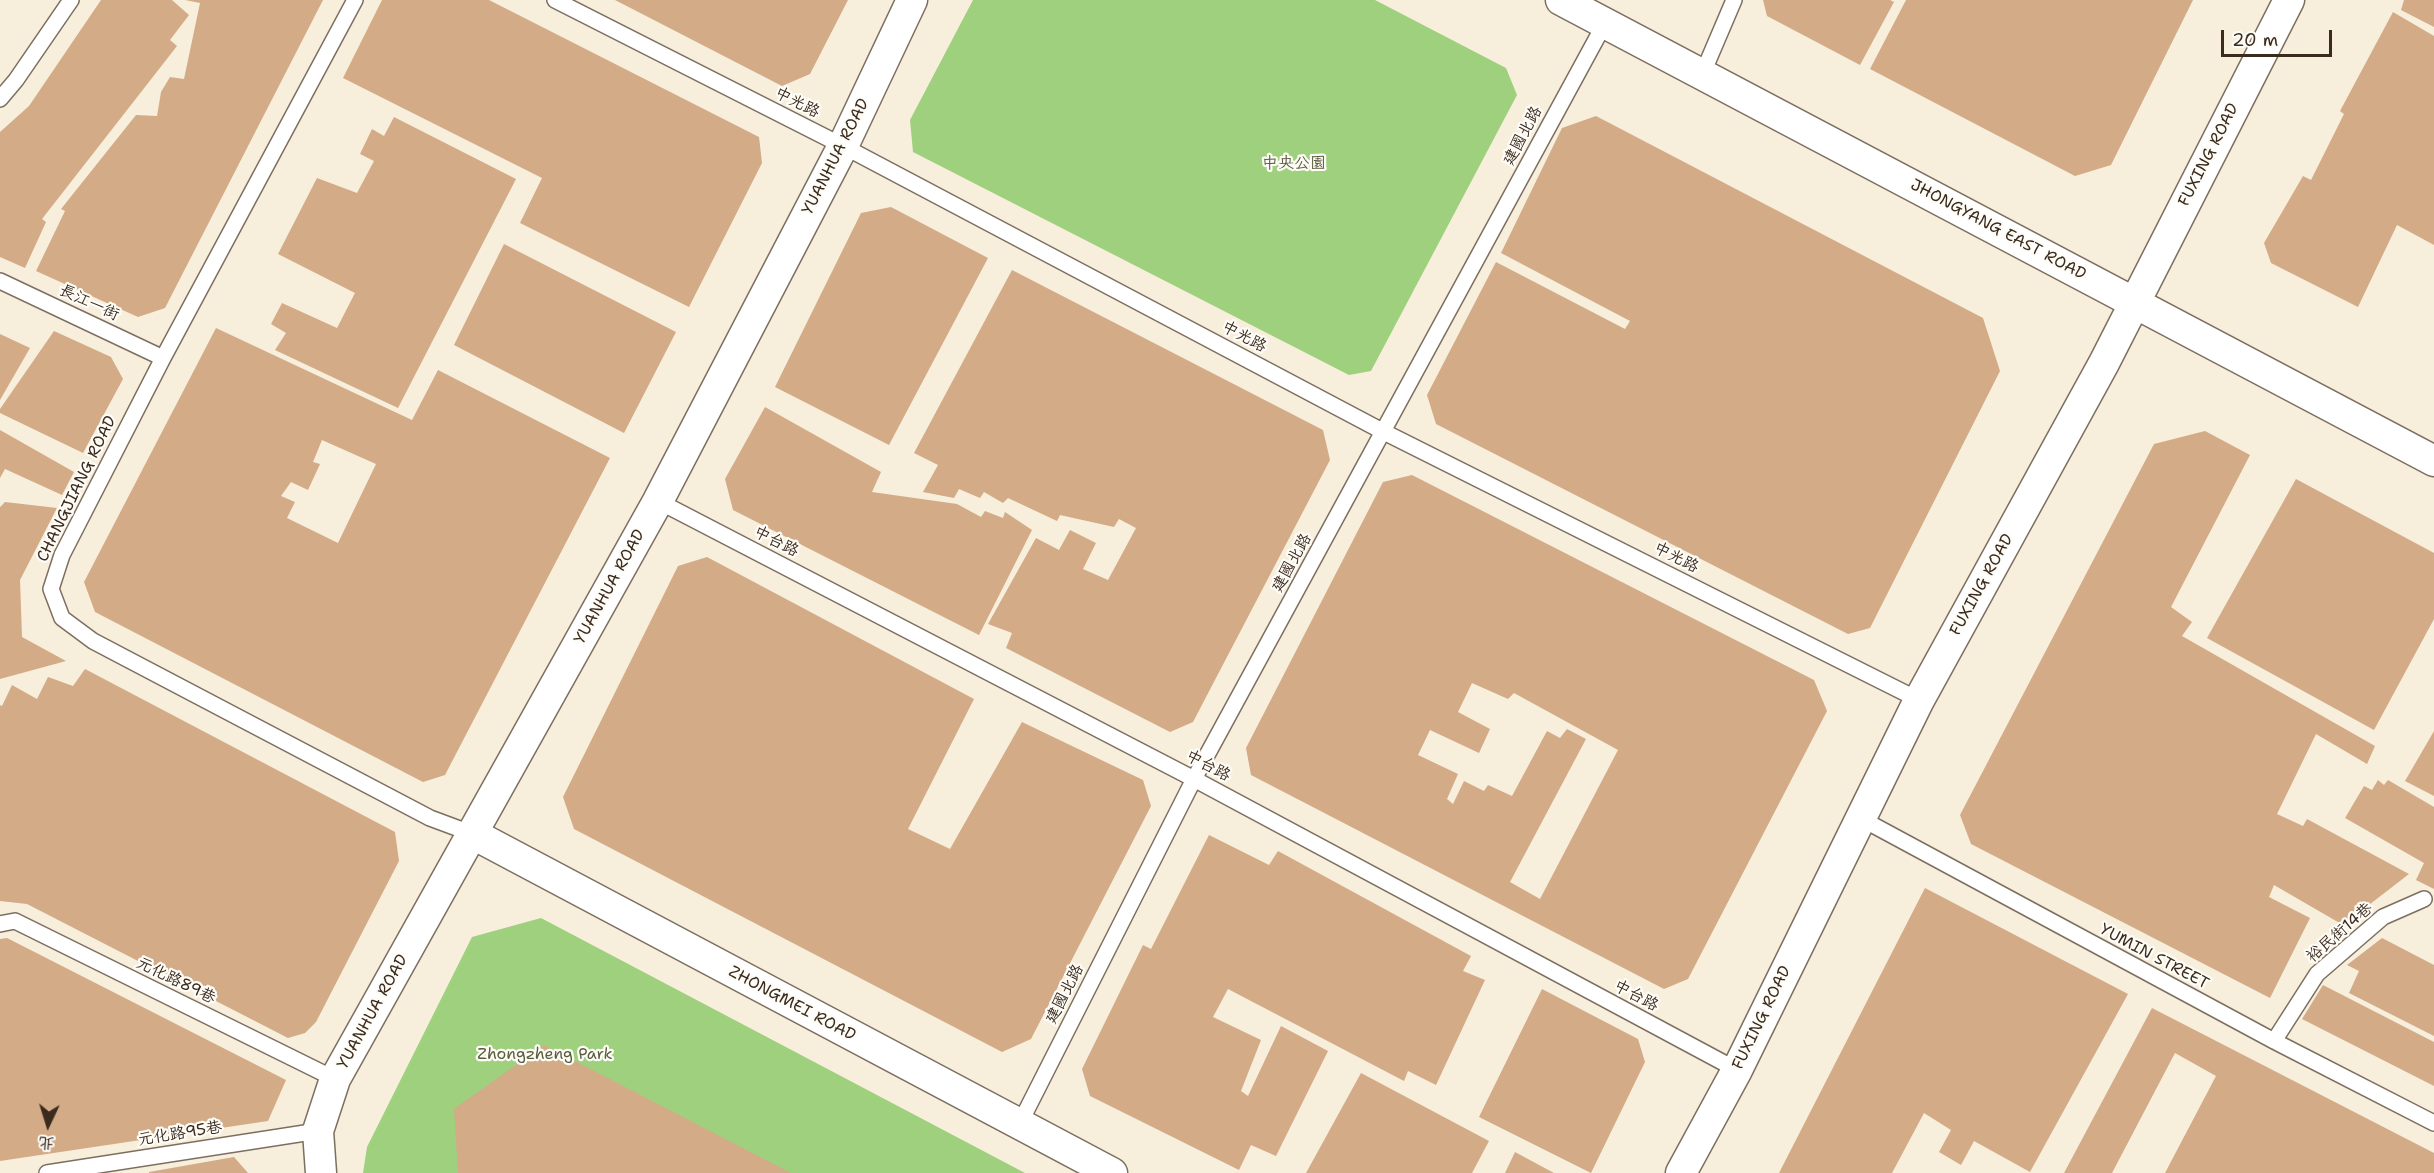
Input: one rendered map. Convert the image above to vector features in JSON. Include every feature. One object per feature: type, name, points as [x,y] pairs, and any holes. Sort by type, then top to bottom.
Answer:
[{"type":"street","name":"YUANHUA ROAD","points":[[321,1173],[318,1131],[335,1079],[658,501],[843,146],[912,0]]},
{"type":"street","name":"JHONGYANG EAST ROAD","points":[[1561,0],[2434,461]]},
{"type":"street","name":"FUXING ROAD","points":[[1681,1173],[1737,1070],[1919,700],[2134,303],[2289,0]]},
{"type":"street","name":"ZHONGMEI ROAD","points":[[472,834],[1112,1173]]},
{"type":"lane","points":[[0,99],[16,81],[71,0]]},
{"type":"lane","name":"CHANGJIANG ROAD","points":[[355,0],[163,358],[62,555],[51,589],[62,618],[93,641],[430,818],[472,834]]},
{"type":"lane","name":"中光路","points":[[555,0],[843,146],[1384,432],[1919,700]]},
{"type":"lane","points":[[1702,75],[1734,0]]},
{"type":"lane","name":"建國北路","points":[[1019,1125],[1194,779],[1605,23]]},
{"type":"lane","name":"長江一街","points":[[0,281],[163,358]]},
{"type":"lane","name":"中台路","points":[[658,501],[1194,779],[1737,1070]]},
{"type":"lane","name":"YUMIN STREET","points":[[1860,818],[2274,1041],[2434,1123]]},
{"type":"lane","name":"裕民街14巷","points":[[2274,1041],[2317,974],[2383,917],[2424,898]]},
{"type":"lane","name":"元化路89巷","points":[[0,924],[15,921],[335,1079]]},
{"type":"lane","name":"元化路95巷","points":[[47,1173],[318,1131]]},
{"type":"green space","name":"中央公園","points":[[973,0],[1375,0],[1506,68],[1517,95],[1371,371],[1349,375],[913,152],[910,120]]},
{"type":"green space","name":"Zhongzheng Park","points":[[541,918],[1025,1173],[363,1173],[367,1147],[472,937]]},
{"type":"building","points":[[101,0],[172,0],[189,15],[170,40],[177,46],[42,219],[46,222],[25,268],[0,257],[0,132],[29,106]]},
{"type":"building","points":[[185,0],[323,0],[165,308],[138,317],[36,271],[65,211],[61,209],[136,115],[157,116],[161,92],[170,77],[184,79],[200,3]]},
{"type":"building","points":[[382,0],[489,0],[759,137],[762,163],[689,307],[520,223],[542,178],[343,78]]},
{"type":"building","points":[[615,0],[848,0],[810,74],[782,86]]},
{"type":"building","points":[[1763,0],[1890,0],[1894,2],[1860,65],[1767,16]]},
{"type":"building","points":[[1906,0],[2193,0],[2111,165],[2075,176],[1870,69]]},
{"type":"building","points":[[2404,0],[2434,0],[2434,27],[2401,10]]},
{"type":"building","points":[[2393,12],[2434,36],[2434,245],[2397,225],[2358,307],[2271,263],[2264,243],[2303,176],[2311,180],[2344,114],[2340,111]]},
{"type":"building","points":[[1596,116],[1983,318],[2000,371],[1870,628],[1848,634],[1436,424],[1427,395],[1496,262],[1625,329],[1630,321],[1501,253],[1562,128]]},
{"type":"building","points":[[394,117],[516,179],[398,408],[275,350],[286,333],[271,324],[282,303],[337,328],[355,293],[278,254],[317,178],[357,193],[374,161],[360,154],[372,129],[384,136]]},
{"type":"building","points":[[891,207],[988,258],[889,445],[775,387],[861,213]]},
{"type":"building","points":[[504,244],[676,332],[624,433],[454,345]]},
{"type":"building","points":[[1012,270],[1323,430],[1330,460],[1193,722],[1170,732],[1006,648],[1012,633],[988,624],[1036,538],[1059,550],[1070,530],[1096,543],[1083,569],[1108,580],[1136,528],[1119,519],[1114,527],[1060,515],[1057,521],[1008,498],[1003,503],[984,492],[980,498],[959,489],[954,498],[923,492],[938,465],[914,453]]},
{"type":"building","points":[[216,328],[412,420],[438,370],[610,458],[445,775],[423,782],[95,612],[84,582]],"holes":[[[322,440],[376,464],[338,543],[287,518],[295,502],[281,496],[291,482],[308,490],[320,464],[313,462]]]},
{"type":"building","points":[[54,331],[111,357],[123,379],[83,453],[0,413],[0,409]]},
{"type":"building","points":[[0,334],[30,348],[0,400]]},
{"type":"building","points":[[765,407],[881,472],[872,492],[957,504],[981,517],[985,511],[1003,518],[1005,512],[1032,530],[979,635],[733,510],[725,479]]},
{"type":"building","points":[[0,430],[74,472],[62,495],[5,469],[0,478]]},
{"type":"building","points":[[2205,431],[2250,455],[2171,607],[2192,622],[2182,636],[2375,746],[2367,764],[2316,734],[2277,814],[2303,826],[2307,819],[2409,874],[2343,925],[2274,885],[2269,897],[2310,918],[2270,998],[1971,844],[1960,815],[2154,444]]},
{"type":"building","points":[[1412,475],[1814,680],[1827,711],[1688,979],[1664,989],[1251,775],[1246,748],[1383,482]],"holes":[[[1472,683],[1508,699],[1514,693],[1618,750],[1540,899],[1510,882],[1586,739],[1567,729],[1560,738],[1547,731],[1512,796],[1488,785],[1484,791],[1464,781],[1453,804],[1447,799],[1458,774],[1418,755],[1430,730],[1479,753],[1490,729],[1458,712]]]},
{"type":"building","points":[[2296,479],[2434,553],[2434,619],[2374,730],[2207,638]]},
{"type":"building","points":[[5,502],[57,508],[20,580],[22,637],[66,661],[0,679],[0,507]]},
{"type":"building","points":[[707,557],[974,699],[908,829],[950,849],[1022,722],[1143,780],[1151,806],[1031,1039],[1002,1052],[574,829],[563,797],[678,566]]},
{"type":"building","points":[[85,669],[395,832],[399,861],[316,1022],[305,1033],[288,1038],[27,904],[0,901],[0,705],[2,706],[12,685],[37,699],[48,677],[73,686]]},
{"type":"building","points":[[2434,731],[2434,796],[2405,781]]},
{"type":"building","points":[[2378,780],[2384,785],[2388,780],[2434,807],[2434,889],[2416,880],[2424,863],[2345,818],[2364,786],[2372,790]]},
{"type":"building","points":[[1209,835],[1269,865],[1278,851],[1471,956],[1463,971],[1485,980],[1436,1085],[1408,1071],[1404,1081],[1228,989],[1213,1017],[1261,1040],[1241,1091],[1248,1096],[1281,1026],[1328,1051],[1276,1156],[1251,1145],[1239,1170],[1090,1096],[1082,1069],[1143,945],[1151,949]]},
{"type":"building","points":[[1925,888],[2128,994],[2030,1172],[1974,1141],[1961,1165],[1939,1152],[1951,1130],[1924,1113],[1892,1173],[1779,1173]]},
{"type":"building","points":[[7,938],[286,1080],[268,1121],[0,1161],[0,939]]},
{"type":"building","points":[[2382,938],[2434,965],[2434,1036],[2349,993],[2359,971],[2347,965]]},
{"type":"building","points":[[2323,985],[2434,1042],[2434,1086],[2302,1019]]},
{"type":"building","points":[[1542,989],[1638,1039],[1645,1062],[1591,1173],[1479,1117]]},
{"type":"building","points":[[2152,1008],[2434,1153],[2434,1173],[2165,1173],[2216,1076],[2175,1053],[2112,1173],[2064,1173]]},
{"type":"building","points":[[544,1045],[791,1173],[458,1173],[454,1109]]},
{"type":"building","points":[[1361,1073],[1489,1141],[1472,1173],[1306,1173]]},
{"type":"building","points":[[1515,1152],[1554,1173],[1505,1173]]},
{"type":"building","points":[[234,1157],[248,1173],[149,1173],[149,1172]]}]
